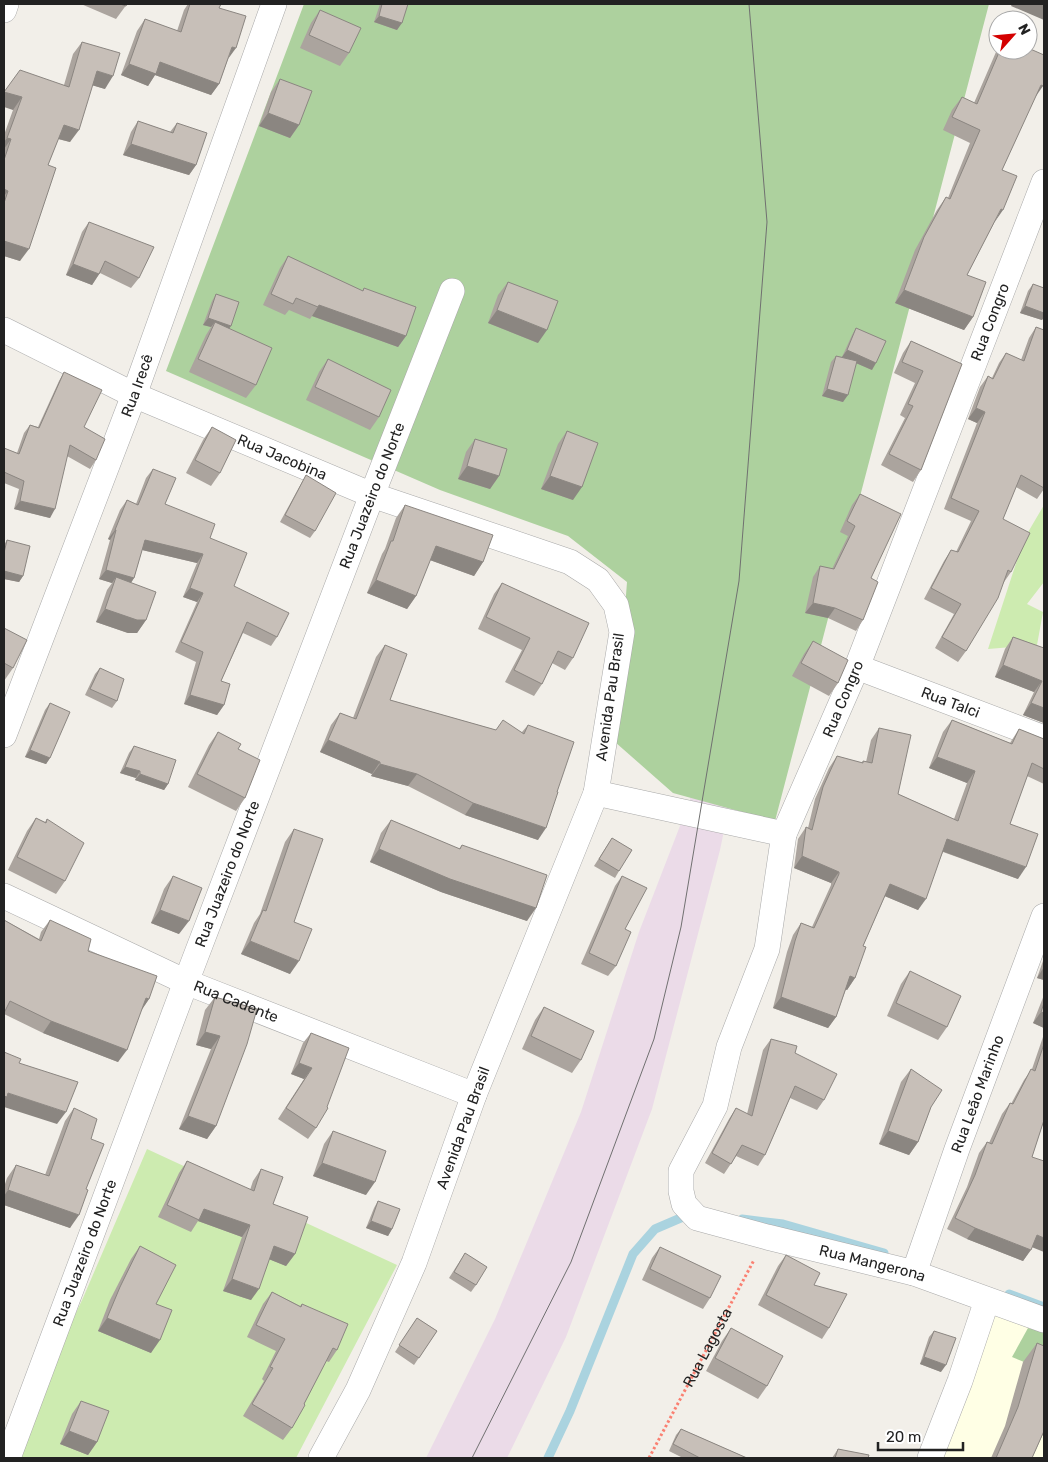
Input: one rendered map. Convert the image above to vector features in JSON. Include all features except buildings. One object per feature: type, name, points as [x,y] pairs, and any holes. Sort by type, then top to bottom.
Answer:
[{"type":"street","points":[[4,10],[6,4]]},
{"type":"street","name":"Rua Irecê","points":[[4,735],[134,395],[274,4]]},
{"type":"street","name":"Rua Congro","points":[[697,1218],[684,1204],[681,1190],[681,1170],[715,1106],[729,1047],[767,949],[784,834],[858,667],[1044,182]]},
{"type":"street","name":"Rua Juazeiro do Norte","points":[[8,1458],[186,982],[452,291]]},
{"type":"street","name":"Rua Jacobina","points":[[4,330],[134,395],[372,495],[570,562]]},
{"type":"street","name":"Avenida Pau Brasil","points":[[322,1458],[358,1390],[414,1263],[474,1095],[596,793],[622,632],[616,604],[598,580],[570,562]]},
{"type":"street","name":"Rua Talci","points":[[858,667],[1044,738]]},
{"type":"street","points":[[596,793],[784,834]]},
{"type":"street","name":"Rua Cadente","points":[[4,896],[186,982],[474,1095]]},
{"type":"street","name":"Rua Leão Marinho","points":[[914,1273],[957,1148],[1044,916]]},
{"type":"street","name":"Rua Mangerona","points":[[697,1218],[914,1273],[1044,1320]]},
{"type":"street","points":[[930,1458],[960,1381],[987,1300]]},
{"type":"path","name":"Rua Lagosta","points":[[648,1458],[767,1237]]},
{"type":"shaded area","points":[[688,722],[742,744],[720,850],[652,1109],[566,1337],[507,1458],[426,1458],[495,1319],[581,1112],[639,932],[690,800]]},
{"type":"shaded area","points":[[986,1298],[1044,1319],[1044,1458],[931,1458]]},
{"type":"green space","points":[[304,4],[989,4],[775,821],[673,793],[615,742],[627,582],[568,536],[440,490],[166,371]]},
{"type":"green space","points":[[1044,505],[1044,582],[1027,604],[1043,612],[1037,645],[988,649],[1024,539]]},
{"type":"green space","points":[[147,1149],[397,1265],[296,1458],[22,1458],[9,1453],[83,1298]]},
{"type":"green space","points":[[1028,1328],[1044,1332],[1044,1370],[1012,1357]]},
{"type":"waterway","points":[[548,1458],[570,1411],[633,1254],[655,1229],[683,1217]]},
{"type":"waterway","points":[[742,1219],[783,1224],[884,1253]]},
{"type":"waterway","points":[[1009,1294],[1044,1307]]},
{"type":"tram line","points":[[472,1458],[571,1262],[654,1039],[681,927],[739,581],[767,222],[749,4]]}]
